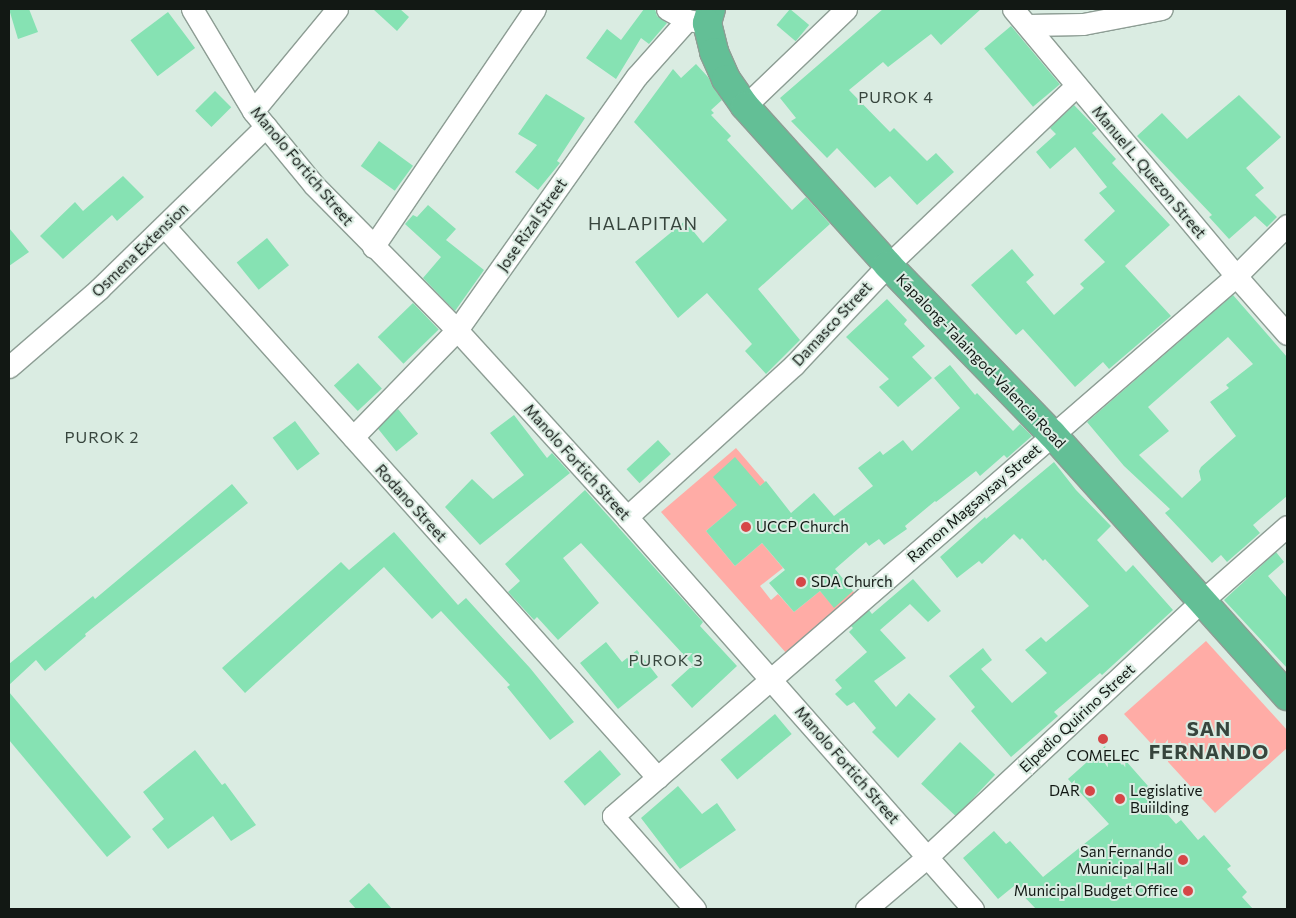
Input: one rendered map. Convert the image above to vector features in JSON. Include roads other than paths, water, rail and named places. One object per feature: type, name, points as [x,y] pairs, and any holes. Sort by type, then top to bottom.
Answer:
[{"type":"highway","name":"Kapalong-Talaingod-Valencia Road","points":[[702,17],[726,79],[745,106],[888,264],[1052,434],[1287,696]]},
{"type":"street","name":"Manolo Fortich Street","points":[[192,9],[259,118],[314,185],[373,247],[457,330],[627,517],[973,909]]},
{"type":"street","name":"Osmena Extension","points":[[9,368],[99,289],[165,227],[259,118],[337,9]]},
{"type":"street","points":[[373,247],[535,9]]},
{"type":"street","points":[[666,9],[702,17]]},
{"type":"street","points":[[745,106],[846,9]]},
{"type":"street","name":"Manuel L. Quezon Street","points":[[1013,9],[1236,276],[1287,334]]},
{"type":"street","points":[[1027,25],[1083,24],[1162,9]]},
{"type":"street","name":"Jose Rizal Street","points":[[353,437],[457,330],[637,76],[702,17]]},
{"type":"street","name":"Damasco Street","points":[[627,517],[794,365],[888,264],[1076,86]]},
{"type":"street","name":"Ramon Magsaysay Street","points":[[695,909],[613,816],[1236,276],[1287,225]]},
{"type":"street","name":"Rodano Street","points":[[165,227],[658,778]]},
{"type":"street","name":"Elpedio Quirino Street","points":[[866,909],[927,857],[1202,601],[1287,526]]},
{"type":"place","name":"UCCP Church","points":[[746,527]]},
{"type":"place","name":"SDA Church","points":[[801,582]]},
{"type":"place","name":"COMELEC","points":[[1103,739]]},
{"type":"place","name":"DAR","points":[[1090,791]]},
{"type":"place","name":"Legislative Buiilding","points":[[1120,799]]},
{"type":"place","name":"San Fernando Municipal Hall","points":[[1183,860]]},
{"type":"place","name":"Municipal Budget Office","points":[[1188,891]]},
{"type":"district","name":"PUROK 4","points":[[896,97]]},
{"type":"district","name":"HALAPITAN","points":[[643,223]]},
{"type":"district","name":"PUROK 2","points":[[102,437]]},
{"type":"district","name":"PUROK 3","points":[[666,660]]},
{"type":"district","name":"SAN FERNANDO","points":[[1209,740]]}]
